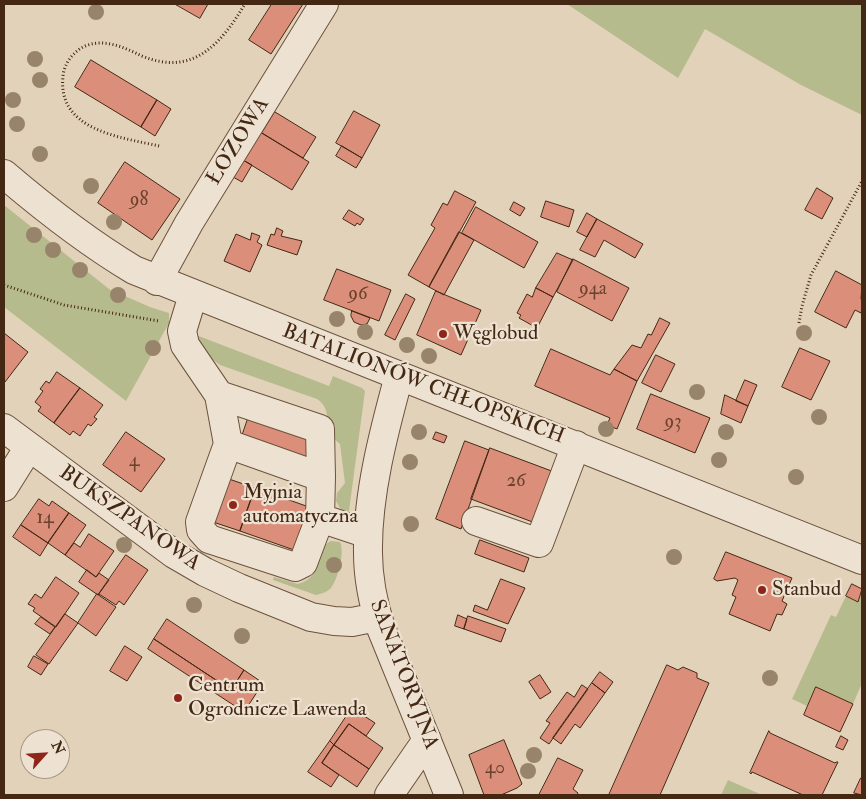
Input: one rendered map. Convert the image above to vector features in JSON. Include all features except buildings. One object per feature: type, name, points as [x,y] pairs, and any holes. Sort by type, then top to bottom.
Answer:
[{"type":"street","name":"ŁOZOWA","points":[[157,281],[189,223],[324,4]]},
{"type":"street","name":"BATALIONÓW CHŁOPSKICH","points":[[4,174],[49,212],[105,253],[157,281],[862,560]]},
{"type":"street","points":[[193,295],[182,331],[184,345],[219,395],[228,444],[200,522],[201,530],[209,539],[295,567],[303,563],[320,518],[320,430],[219,395]]},
{"type":"street","name":"SANATORYJNA","points":[[399,376],[384,434],[368,534],[370,580],[377,617],[449,795]]},
{"type":"street","name":"BUKSZPANOWA","points":[[4,428],[174,554],[205,572],[311,617],[352,622],[377,617]]},
{"type":"street","points":[[228,444],[321,477]]},
{"type":"street","points":[[476,521],[539,543],[576,446]]},
{"type":"street","points":[[4,487],[28,447]]},
{"type":"street","points":[[320,518],[368,534]]},
{"type":"street","points":[[389,795],[427,740]]},
{"type":"path","points":[[159,146],[91,127],[79,119],[70,110],[63,92],[64,67],[72,56],[85,46],[98,42],[113,44],[145,57],[168,62],[183,62],[201,56],[233,25],[245,4]]},
{"type":"path","points":[[799,323],[811,275],[862,182]]},
{"type":"path","points":[[4,286],[64,305],[184,325]]},
{"type":"green space","points":[[567,4],[862,4],[862,115],[801,85],[705,29],[678,78]]},
{"type":"green space","points":[[4,205],[109,289],[169,313],[169,323],[126,401],[4,307]]},
{"type":"green space","points":[[196,335],[329,386],[333,376],[365,391],[349,511],[341,510],[336,501],[337,493],[345,483],[340,444],[326,432],[327,414],[321,402],[220,365],[206,352]]},
{"type":"green space","points":[[331,541],[340,542],[342,552],[336,578],[328,591],[316,595],[273,580],[274,577],[298,584],[307,580],[316,569],[322,550]]},
{"type":"green space","points":[[862,592],[862,683],[853,704],[816,687],[807,706],[792,699],[831,615],[836,617],[846,596],[858,602]]},
{"type":"green space","points":[[728,780],[762,795],[721,795]]},
{"type":"place","name":"Węglobud","points":[[443,334]]},
{"type":"place","name":"Myjnia automatyczna","points":[[233,505]]},
{"type":"place","name":"Stanbud","points":[[762,590]]},
{"type":"place","name":"Centrum Ogrodnicze Lawenda","points":[[178,698]]}]
